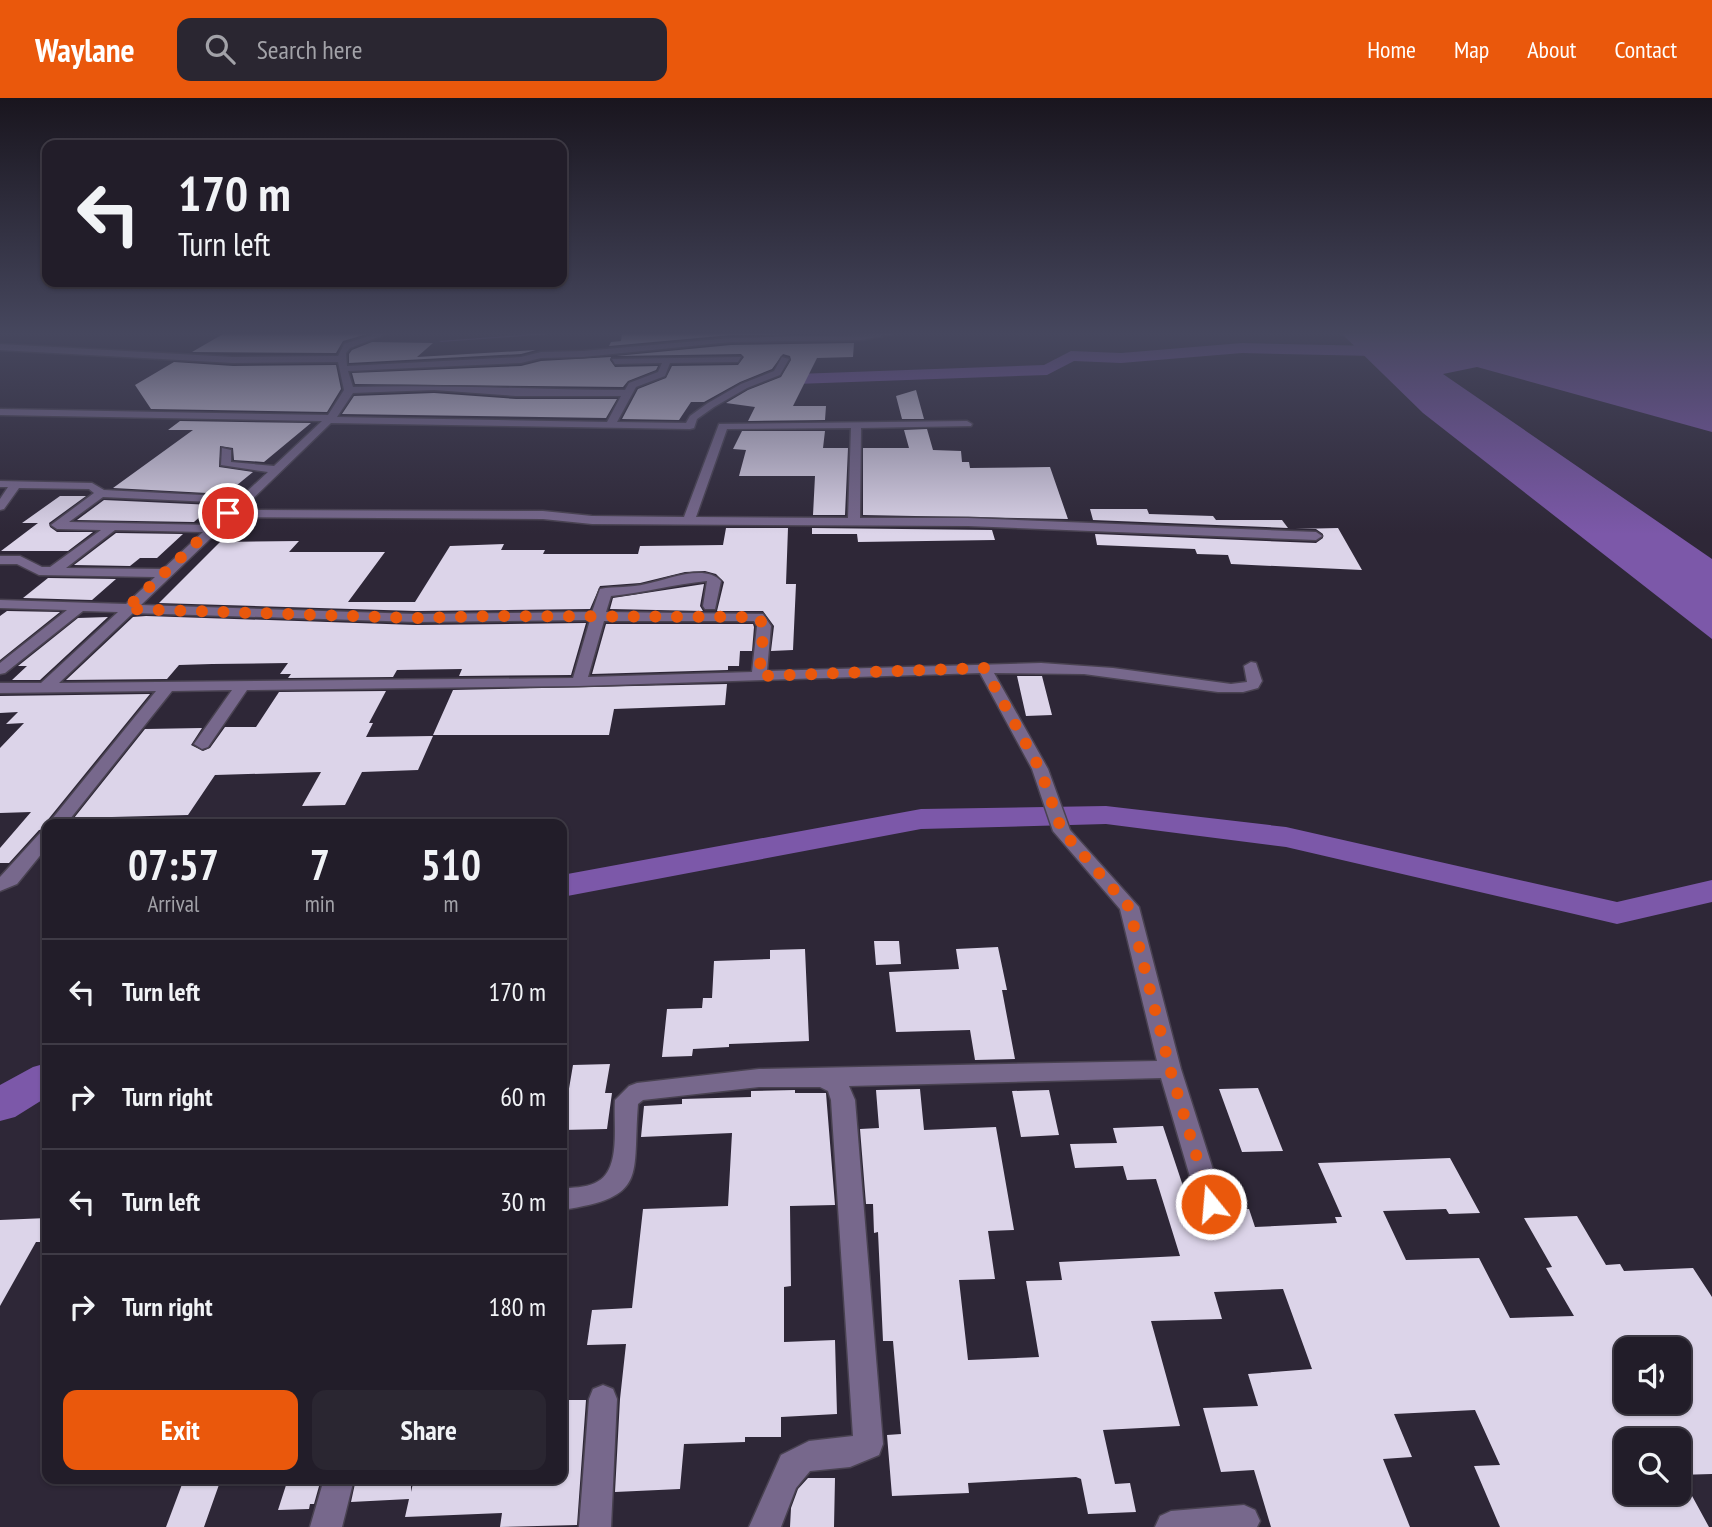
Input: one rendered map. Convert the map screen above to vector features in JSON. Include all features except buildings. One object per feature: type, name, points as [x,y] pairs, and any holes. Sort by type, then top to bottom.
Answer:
[{"type":"street","points":[[46,687],[346,401]]},
{"type":"street","points":[[610,425],[622,401]]},
{"type":"street","points":[[699,426],[693,418],[718,401]]},
{"type":"street","points":[[0,412],[610,425],[967,424]]},
{"type":"street","points":[[854,522],[856,425]]},
{"type":"street","points":[[689,520],[723,426]]},
{"type":"street","points":[[226,450],[225,463],[229,466],[276,469]]},
{"type":"street","points":[[0,484],[92,486],[102,493],[242,500]]},
{"type":"street","points":[[0,507],[15,485]]},
{"type":"street","points":[[102,493],[57,525],[211,529]]},
{"type":"street","points":[[228,513],[543,515],[592,520],[968,522],[1316,536]]},
{"type":"street","points":[[52,572],[112,527]]},
{"type":"street","points":[[0,560],[20,560],[38,572],[164,573]]},
{"type":"street","points":[[579,682],[605,592],[644,589],[704,577],[715,581],[710,606]]},
{"type":"street","points":[[0,604],[416,618],[597,615],[758,617],[764,626],[759,676]]},
{"type":"street","points":[[0,670],[81,606]]},
{"type":"street","points":[[0,688],[579,682],[984,668],[1078,668],[1208,686],[1246,688],[1255,681],[1251,666]]},
{"type":"street","points":[[984,668],[1023,735],[1045,783],[1062,831],[1129,907],[1170,1069],[1211,1204]]},
{"type":"street","points":[[202,744],[242,686]]},
{"type":"street","points":[[61,819],[167,687]]},
{"type":"street","points":[[0,885],[10,880],[42,842]]},
{"type":"street","points":[[567,1198],[601,1193],[614,1183],[623,1169],[627,1100],[637,1092],[759,1078],[1170,1069]]},
{"type":"street","points":[[765,1527],[791,1466],[807,1456],[857,1452],[868,1444],[843,1100],[838,1086],[823,1078]]},
{"type":"street","points":[[595,1527],[604,1399]]},
{"type":"street","points":[[326,1527],[338,1484]]},
{"type":"street","points":[[1171,1527],[1244,1521]]},
{"type":"shaded area","points":[[1410,401],[1482,401],[1712,559],[1712,639]]},
{"type":"shaded area","points":[[1599,401],[1712,401],[1712,432]]},
{"type":"waterway","points":[[567,885],[921,819],[1106,815],[1286,837],[1617,913],[1712,891]]},
{"type":"waterway","points":[[0,1105],[42,1081]]},
{"type":"route","points":[[228,513],[126,609],[416,618],[758,617],[764,626],[759,676],[984,668],[1040,769],[1062,831],[1122,895],[1129,907],[1136,924],[1142,962],[1170,1069],[1211,1204]]}]
